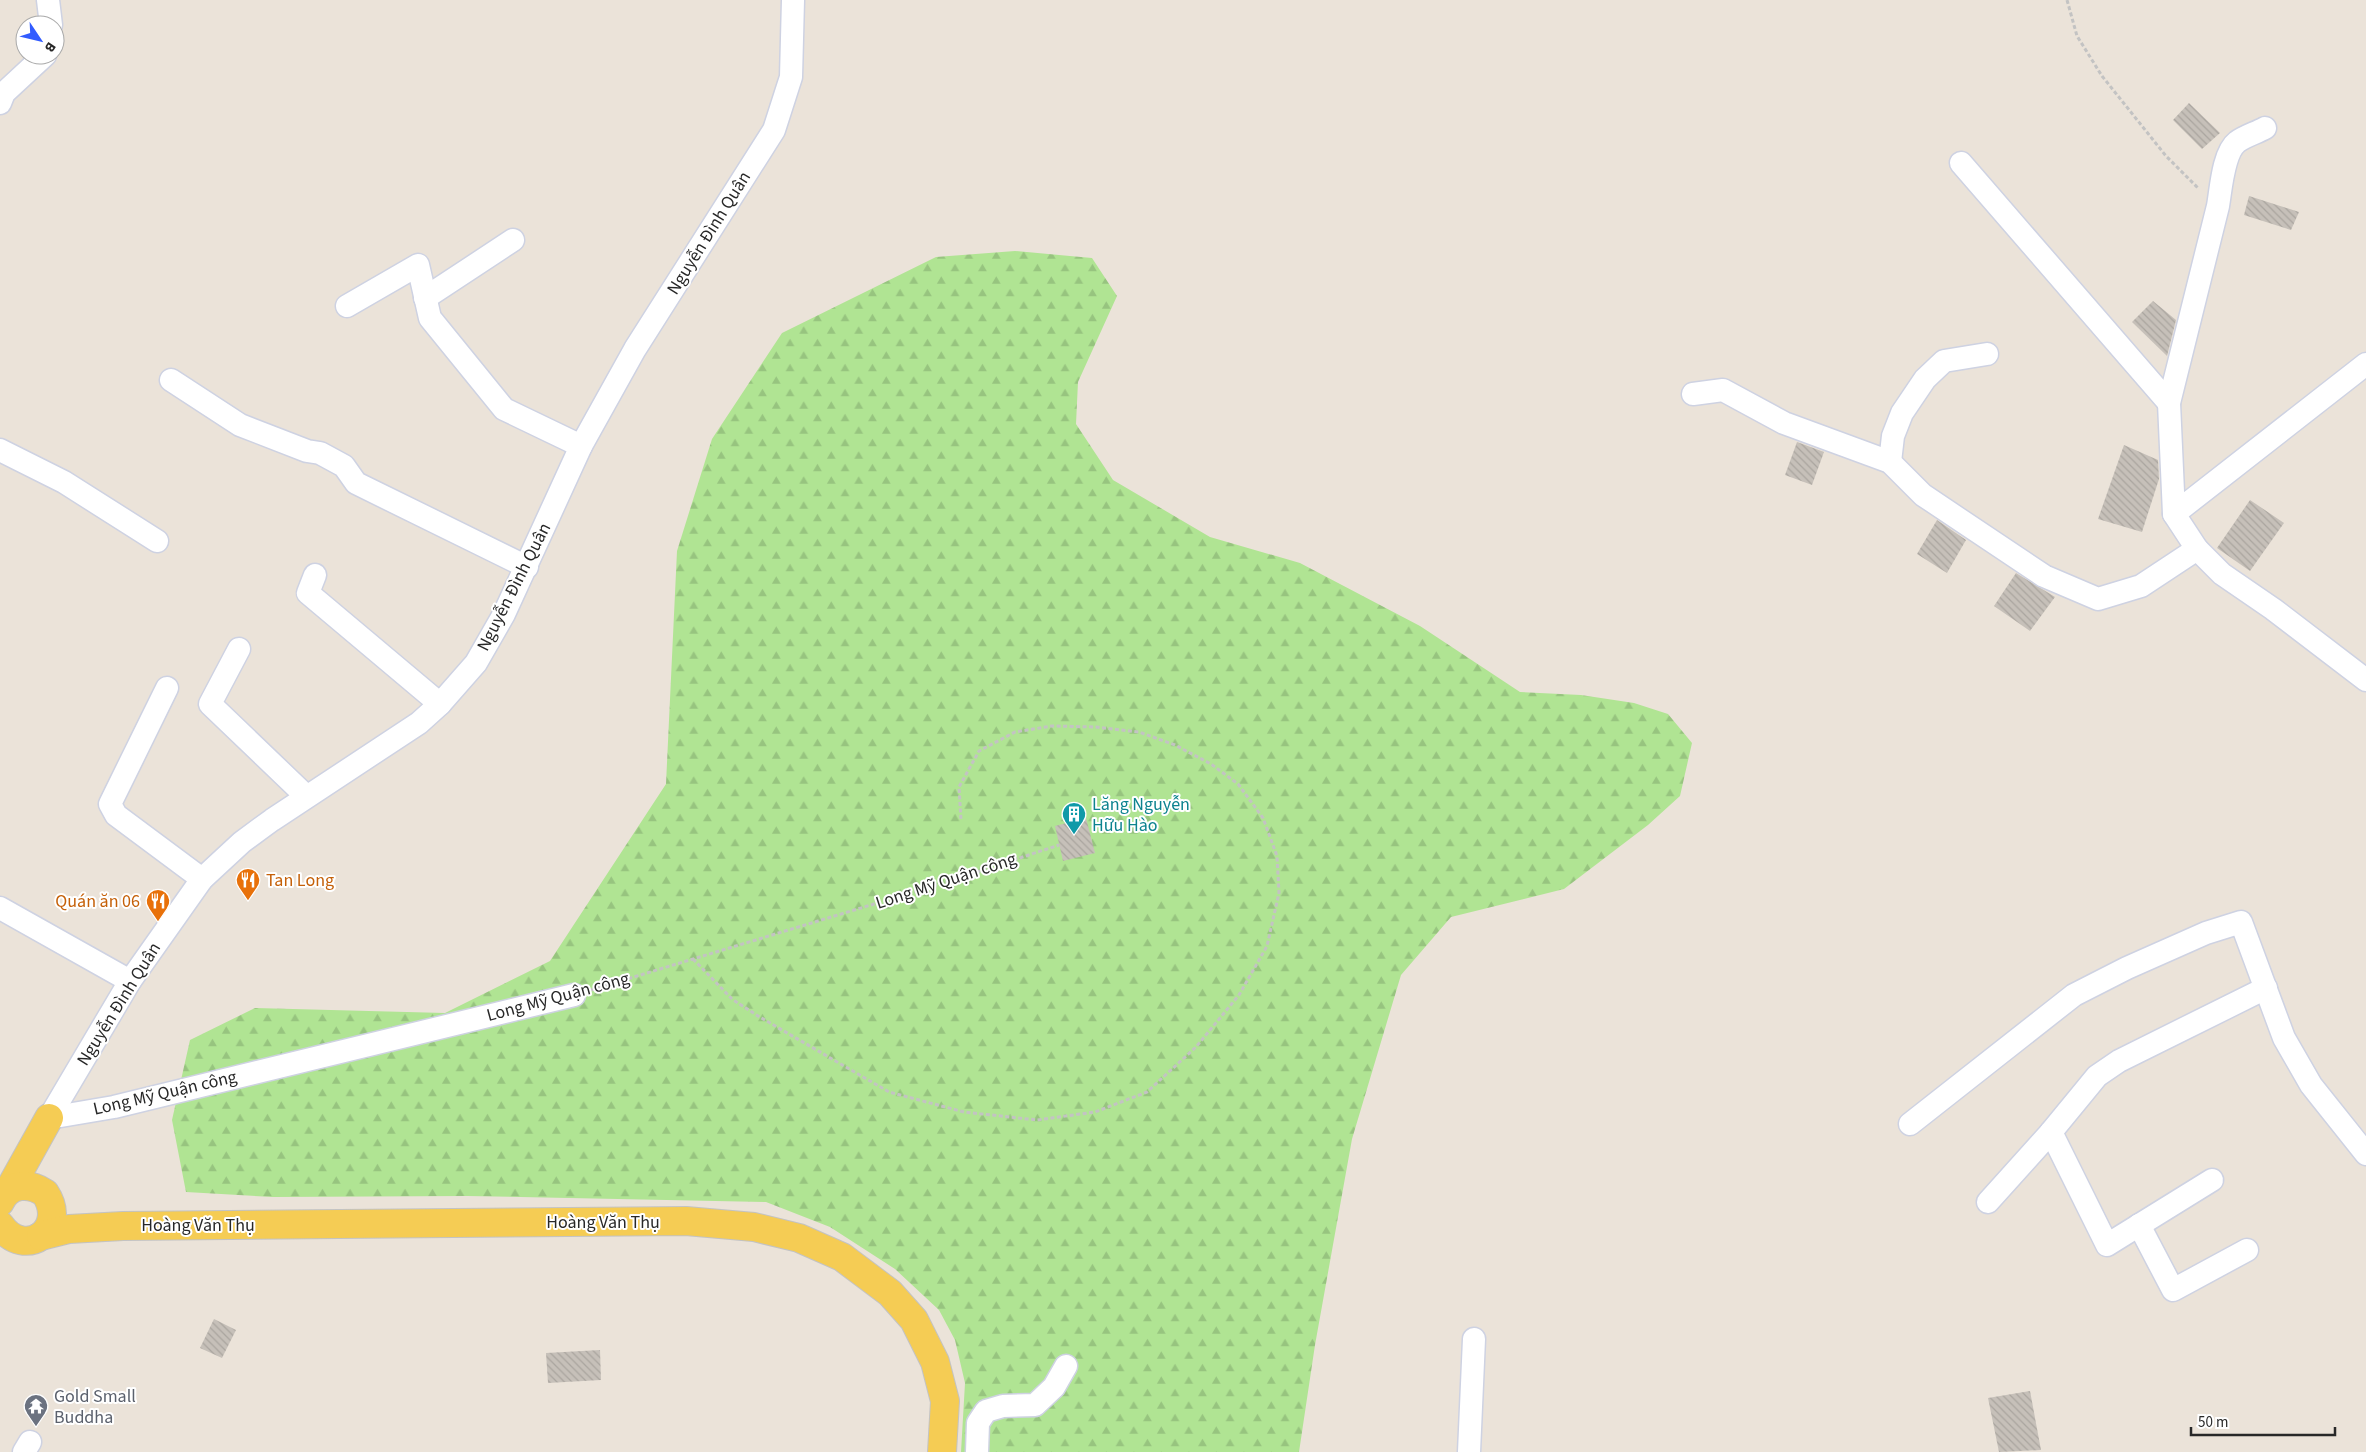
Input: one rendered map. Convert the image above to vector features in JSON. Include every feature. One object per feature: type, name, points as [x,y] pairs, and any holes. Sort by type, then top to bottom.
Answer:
[{"type":"main road","points":[[5,1196],[49,1118]]},
{"type":"main road","points":[[0,1225],[13,1238],[33,1239],[48,1229],[52,1220],[40,1162],[49,1118]]},
{"type":"main road","name":"Hoàng Văn Thụ","points":[[5,1196],[28,1185],[74,1215],[123,1226]]},
{"type":"main road","name":"Hoàng Văn Thụ","points":[[0,1257],[33,1239],[69,1229],[123,1226],[686,1221],[754,1227],[799,1238],[842,1257],[890,1293],[914,1320],[934,1362],[945,1401],[942,1452]]},
{"type":"street","points":[[48,0],[50,15]]},
{"type":"street","name":"Nguyễn Đình Quân","points":[[49,1118],[130,981],[202,880],[242,842],[306,796],[412,728],[440,704],[476,663],[504,614],[581,446],[635,349],[774,130],[791,77],[793,0]]},
{"type":"street","points":[[1,94],[34,65]]},
{"type":"street","points":[[2266,128],[2236,143],[2229,152],[2218,206],[2170,403],[2174,514],[2197,549],[2222,574],[2274,608],[2366,680]]},
{"type":"street","points":[[1961,163],[2170,403]]},
{"type":"street","points":[[425,298],[513,240]]},
{"type":"street","points":[[347,306],[418,266],[430,318],[504,409],[581,446]]},
{"type":"street","points":[[1890,462],[1892,436],[1902,413],[1925,380],[1944,361],[1987,354]]},
{"type":"street","points":[[2174,514],[2366,364]]},
{"type":"street","points":[[171,380],[240,425],[307,451],[320,453],[344,466],[356,483],[526,567]]},
{"type":"street","points":[[1693,394],[1723,390],[1784,423],[1890,462],[1923,495],[2044,576],[2098,599],[2141,586],[2197,549]]},
{"type":"street","points":[[0,450],[64,482],[157,541]]},
{"type":"street","points":[[315,575],[308,593],[440,704]]},
{"type":"street","points":[[239,649],[210,704],[306,796]]},
{"type":"street","points":[[167,688],[110,804],[116,815],[202,880]]},
{"type":"street","points":[[0,908],[130,981]]},
{"type":"street","points":[[1910,1124],[2074,995],[2127,968],[2206,933],[2241,922],[2284,1038],[2311,1085],[2366,1154]]},
{"type":"street","points":[[1988,1202],[2051,1132],[2097,1076],[2119,1061],[2266,988]]},
{"type":"street","name":"Long Mỹ Quận công","points":[[49,1118],[114,1107],[574,995]]},
{"type":"street","points":[[2051,1132],[2107,1245],[2212,1180]]},
{"type":"street","points":[[2139,1225],[2173,1290],[2247,1250]]},
{"type":"street","points":[[1469,1452],[1474,1339]]},
{"type":"street","points":[[977,1452],[978,1423],[986,1411],[1003,1406],[1035,1405],[1054,1387],[1066,1366]]},
{"type":"path","points":[[2067,0],[2077,36],[2102,76],[2166,156],[2218,206]]},
{"type":"path","points":[[693,959],[732,999],[889,1092],[964,1112],[1037,1120],[1095,1112],[1147,1092],[1196,1047],[1233,1002],[1267,946],[1279,893],[1277,856],[1263,818],[1238,784],[1211,764],[1176,745],[1139,732],[1096,727],[1052,726],[1015,732],[979,751],[959,787],[961,820]]},
{"type":"path","name":"Long Mỹ Quận công","points":[[574,995],[953,880],[1059,844]]},
{"type":"green space","points":[[1015,251],[1092,258],[1117,296],[1078,382],[1076,424],[1113,480],[1210,537],[1300,563],[1420,626],[1520,692],[1581,695],[1634,703],[1668,714],[1692,743],[1680,796],[1648,825],[1564,889],[1451,917],[1401,975],[1352,1139],[1315,1345],[1299,1452],[961,1452],[965,1383],[955,1340],[939,1310],[895,1269],[830,1227],[766,1202],[467,1196],[273,1197],[186,1192],[172,1120],[190,1040],[255,1008],[445,1013],[550,961],[666,784],[677,551],[712,439],[782,333],[936,257]]},
{"type":"building","points":[[2189,103],[2220,133],[2202,149],[2173,120]]},
{"type":"building","points":[[2249,196],[2299,212],[2291,230],[2244,215]]},
{"type":"building","points":[[2153,301],[2176,320],[2167,356],[2132,322]]},
{"type":"building","points":[[1797,442],[1824,452],[1812,485],[1785,475]]},
{"type":"building","points":[[2124,445],[2158,460],[2159,479],[2142,532],[2098,519]]},
{"type":"building","points":[[2250,500],[2284,523],[2250,571],[2217,548]]},
{"type":"building","points":[[1937,520],[1966,540],[1947,573],[1917,554]]},
{"type":"building","points":[[2016,573],[2055,597],[2030,631],[1994,606]]},
{"type":"building","name":"Lăng Nguyễn Hữu Hào","points":[[1086,818],[1095,853],[1063,861],[1055,826]]},
{"type":"building","points":[[214,1319],[236,1330],[222,1358],[200,1348]]},
{"type":"building","points":[[600,1350],[601,1380],[548,1383],[546,1353]]},
{"type":"building","points":[[2030,1391],[2041,1450],[1999,1452],[1988,1398]]},
{"type":"place","name":"Lăng Nguyễn Hữu Hào","points":[[1074,835]]},
{"type":"place","name":"Tan Long","points":[[248,901]]},
{"type":"place","name":"Quán ăn 06","points":[[158,922]]},
{"type":"place","name":"Gold Small Buddha","points":[[36,1427]]}]
